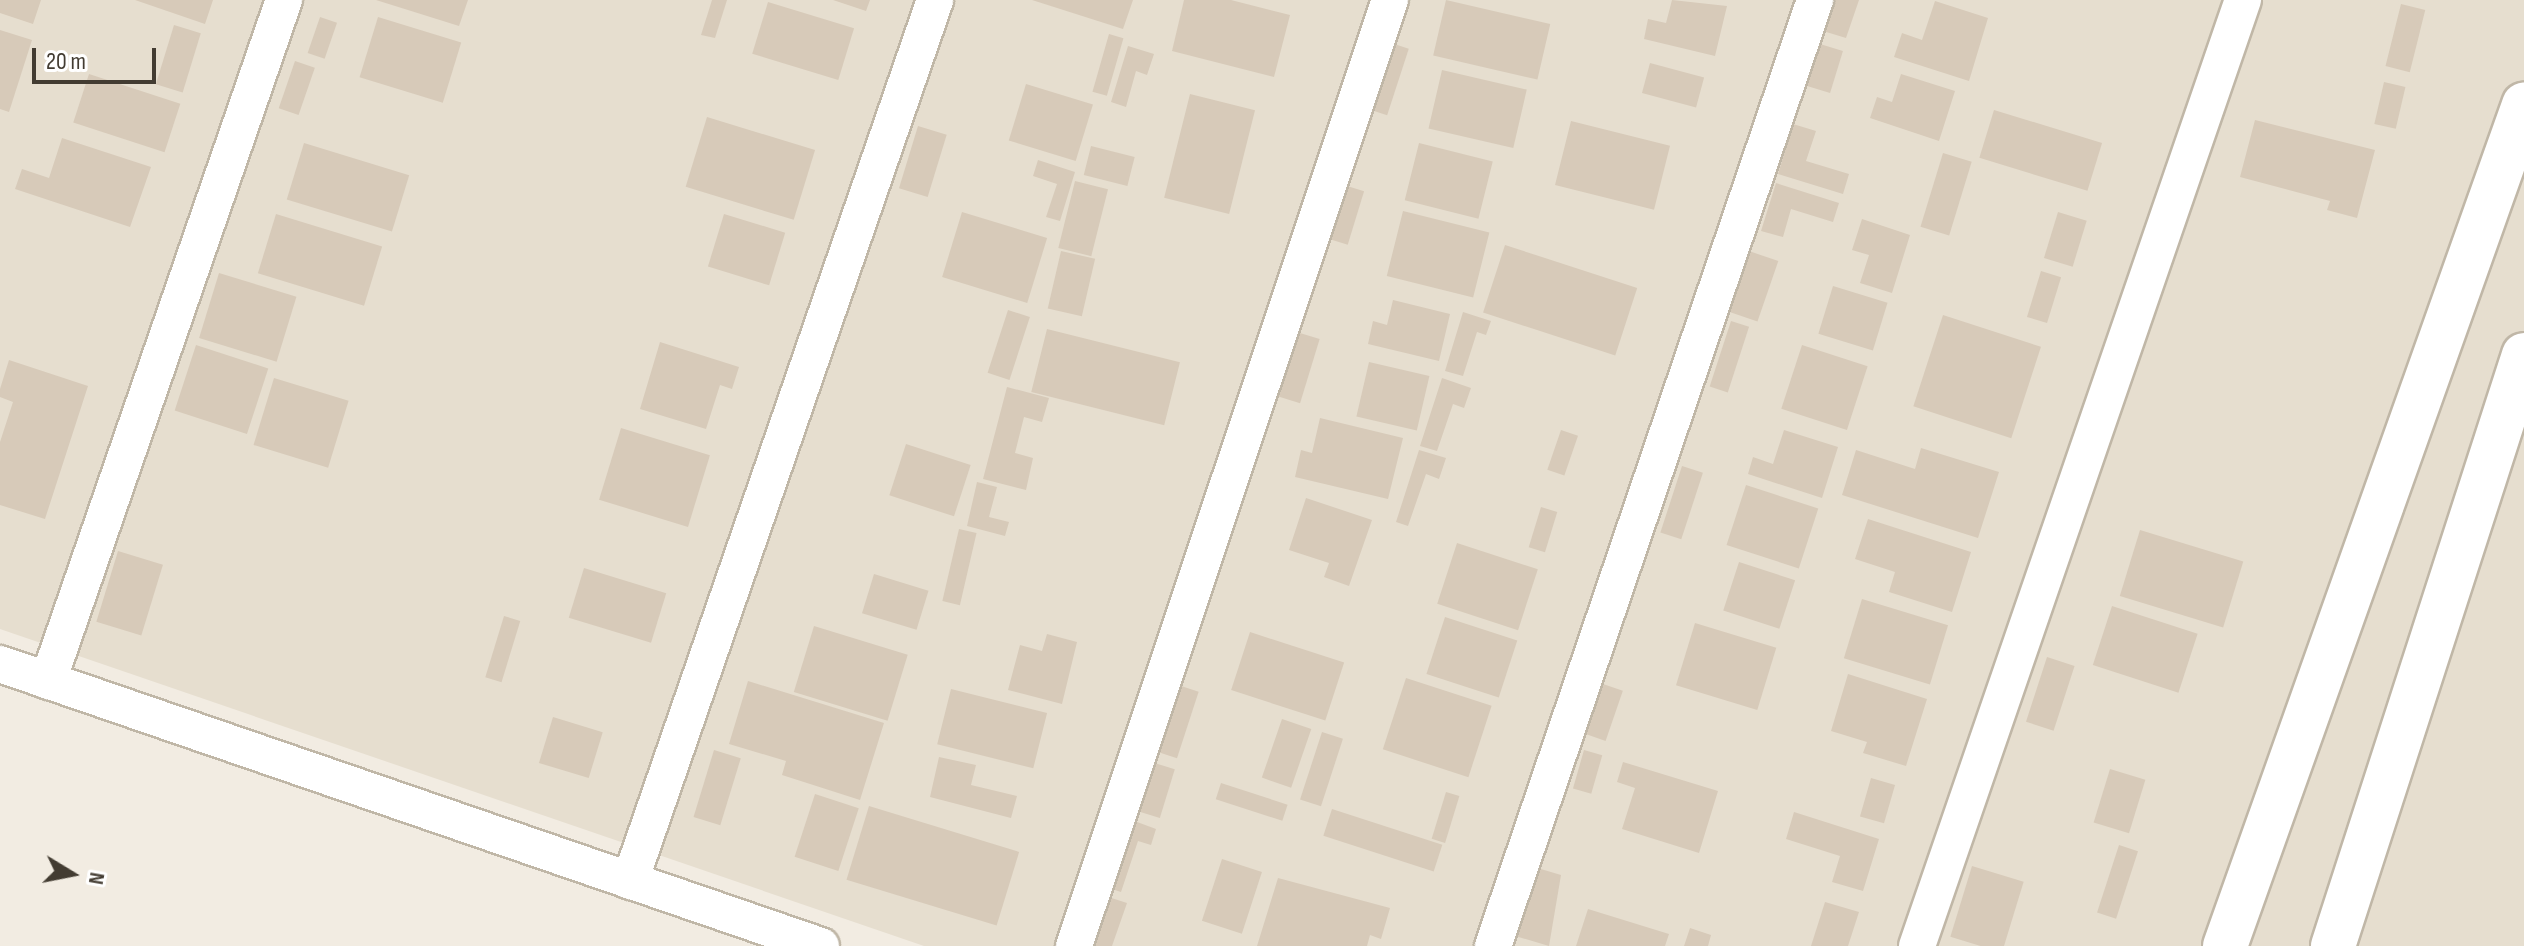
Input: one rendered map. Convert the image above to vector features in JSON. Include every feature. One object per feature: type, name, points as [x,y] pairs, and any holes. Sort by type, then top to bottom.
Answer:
[{"type":"street","points":[[48,681],[284,0]]},
{"type":"street","points":[[630,881],[935,0]]},
{"type":"street","points":[[1074,946],[1390,0]]},
{"type":"street","points":[[1493,946],[1815,0]]},
{"type":"street","points":[[1917,946],[2243,0]]},
{"type":"street","points":[[2225,946],[2524,105]]},
{"type":"street","points":[[2333,946],[2524,355]]},
{"type":"street","points":[[0,664],[821,946]]},
{"type":"shaded area","points":[[0,0],[2524,0],[2524,946],[924,946],[0,629]]},
{"type":"building","points":[[0,0],[41,0],[33,24],[0,13]]},
{"type":"building","points":[[135,0],[213,0],[205,24]]},
{"type":"building","points":[[376,0],[468,0],[459,26]]},
{"type":"building","points":[[712,0],[727,0],[715,38],[701,35]]},
{"type":"building","points":[[833,0],[870,0],[866,11]]},
{"type":"building","points":[[1032,0],[1133,0],[1123,29]]},
{"type":"building","points":[[1184,0],[1231,0],[1290,15],[1274,77],[1172,51]]},
{"type":"building","points":[[1446,0],[1550,24],[1537,80],[1433,56]]},
{"type":"building","points":[[1672,0],[1727,6],[1715,56],[1644,39],[1648,19],[1666,23]]},
{"type":"building","points":[[1833,0],[1859,0],[1846,38],[1823,31]]},
{"type":"building","points":[[1935,1],[1988,18],[1969,81],[1894,57],[1902,33],[1922,40]]},
{"type":"building","points":[[768,2],[854,28],[838,80],[752,54]]},
{"type":"building","points":[[2401,4],[2425,10],[2410,72],[2386,66]]},
{"type":"building","points":[[320,17],[337,23],[325,59],[308,53]]},
{"type":"building","points":[[378,17],[461,42],[443,103],[360,77]]},
{"type":"building","points":[[174,25],[201,33],[183,92],[156,84]]},
{"type":"building","points":[[0,30],[32,40],[9,112],[0,109]]},
{"type":"building","points":[[1109,34],[1123,38],[1107,96],[1092,92]]},
{"type":"building","points":[[1385,41],[1409,49],[1387,115],[1363,108]]},
{"type":"building","points":[[1820,44],[1843,51],[1830,93],[1807,86]]},
{"type":"building","points":[[1128,46],[1154,54],[1147,75],[1136,71],[1126,107],[1111,102]]},
{"type":"building","points":[[295,61],[315,68],[299,115],[279,108]]},
{"type":"building","points":[[1650,63],[1704,77],[1696,107],[1642,93]]},
{"type":"building","points":[[1442,70],[1527,90],[1513,148],[1429,128]]},
{"type":"building","points":[[89,74],[180,104],[165,152],[73,123]]},
{"type":"building","points":[[1901,74],[1955,91],[1939,141],[1870,118],[1877,97],[1892,102]]},
{"type":"building","points":[[2384,82],[2405,87],[2396,129],[2374,124]]},
{"type":"building","points":[[1026,84],[1093,104],[1076,161],[1009,140]]},
{"type":"building","points":[[1190,94],[1255,110],[1229,214],[1164,198]]},
{"type":"building","points":[[1994,110],[2102,143],[2087,191],[1979,158]]},
{"type":"building","points":[[707,117],[815,150],[794,220],[686,187]]},
{"type":"building","points":[[2255,120],[2375,150],[2357,218],[2327,210],[2330,201],[2240,177]]},
{"type":"building","points":[[1571,121],[1670,146],[1654,210],[1555,185]]},
{"type":"building","points":[[1793,124],[1816,131],[1806,161],[1849,174],[1843,194],[1778,174]]},
{"type":"building","points":[[918,126],[947,135],[928,197],[899,188]]},
{"type":"building","points":[[62,138],[151,167],[130,227],[15,189],[22,169],[49,178]]},
{"type":"building","points":[[304,143],[409,175],[392,232],[287,199]]},
{"type":"building","points":[[1419,143],[1493,161],[1478,219],[1405,200]]},
{"type":"building","points":[[1091,146],[1135,157],[1127,186],[1084,175]]},
{"type":"building","points":[[1943,153],[1972,162],[1949,235],[1920,227]]},
{"type":"building","points":[[1038,160],[1075,172],[1060,221],[1046,217],[1057,184],[1033,176]]},
{"type":"building","points":[[1075,181],[1108,189],[1091,256],[1058,248]]},
{"type":"building","points":[[1776,183],[1839,203],[1833,222],[1791,209],[1783,237],[1761,231]]},
{"type":"building","points":[[1344,185],[1364,191],[1348,245],[1328,239]]},
{"type":"building","points":[[1403,211],[1489,233],[1473,298],[1387,276]]},
{"type":"building","points":[[962,212],[1047,238],[1027,303],[942,277]]},
{"type":"building","points":[[2058,212],[2087,221],[2073,267],[2044,258]]},
{"type":"building","points":[[276,214],[382,246],[364,306],[258,273]]},
{"type":"building","points":[[724,214],[785,233],[769,285],[708,267]]},
{"type":"building","points":[[1862,219],[1910,235],[1892,293],[1860,283],[1869,255],[1852,250]]},
{"type":"building","points":[[1505,245],[1637,288],[1615,355],[1483,313]]},
{"type":"building","points":[[1061,251],[1095,259],[1082,316],[1048,308]]},
{"type":"building","points":[[1749,251],[1778,261],[1757,322],[1728,312]]},
{"type":"building","points":[[2041,271],[2061,277],[2047,323],[2027,317]]},
{"type":"building","points":[[219,273],[296,297],[277,362],[199,338]]},
{"type":"building","points":[[1833,286],[1888,303],[1873,350],[1818,334]]},
{"type":"building","points":[[1393,300],[1450,314],[1439,361],[1368,344],[1373,321],[1387,325]]},
{"type":"building","points":[[1008,310],[1030,317],[1009,380],[988,373]]},
{"type":"building","points":[[1463,312],[1491,321],[1486,335],[1477,332],[1463,376],[1445,371]]},
{"type":"building","points":[[1943,315],[2041,347],[2011,438],[1913,406]]},
{"type":"building","points":[[1731,321],[1749,327],[1728,392],[1710,387]]},
{"type":"building","points":[[1047,329],[1180,362],[1164,425],[1031,392]]},
{"type":"building","points":[[1290,330],[1320,339],[1300,403],[1270,394]]},
{"type":"building","points":[[660,342],[739,367],[732,389],[720,385],[706,429],[640,409]]},
{"type":"building","points":[[196,345],[268,368],[247,434],[175,411]]},
{"type":"building","points":[[1802,345],[1868,366],[1847,430],[1781,409]]},
{"type":"building","points":[[9,360],[88,386],[45,519],[0,505],[0,442],[13,402],[0,397],[0,389]]},
{"type":"building","points":[[1369,362],[1429,376],[1417,431],[1356,417]]},
{"type":"building","points":[[274,378],[349,401],[328,468],[254,445]]},
{"type":"building","points":[[1442,378],[1471,388],[1464,408],[1453,404],[1437,451],[1420,446]]},
{"type":"building","points":[[1007,387],[1049,398],[1042,422],[1024,417],[1015,453],[1033,458],[1026,490],[983,479]]},
{"type":"building","points":[[1320,418],[1403,438],[1388,499],[1295,477],[1301,450],[1312,453]]},
{"type":"building","points":[[621,428],[710,455],[688,527],[599,500]]},
{"type":"building","points":[[1561,430],[1578,436],[1564,476],[1547,470]]},
{"type":"building","points":[[1784,430],[1838,447],[1822,498],[1748,474],[1753,457],[1773,464]]},
{"type":"building","points":[[906,444],[971,465],[954,516],[889,495]]},
{"type":"building","points":[[1921,448],[1999,472],[1978,538],[1842,495],[1856,450],[1915,469]]},
{"type":"building","points":[[1419,450],[1446,458],[1439,479],[1426,474],[1408,526],[1396,522]]},
{"type":"building","points":[[1682,466],[1703,473],[1681,539],[1660,533]]},
{"type":"building","points":[[977,482],[997,487],[989,517],[1009,522],[1005,536],[967,526]]},
{"type":"building","points":[[1746,485],[1818,508],[1799,568],[1727,545]]},
{"type":"building","points":[[1306,498],[1372,520],[1349,586],[1324,577],[1329,563],[1289,550]]},
{"type":"building","points":[[1541,507],[1557,512],[1545,552],[1529,547]]},
{"type":"building","points":[[1868,519],[1971,552],[1952,612],[1889,592],[1895,572],[1855,559]]},
{"type":"building","points":[[959,529],[977,533],[960,605],[942,601]]},
{"type":"building","points":[[2140,530],[2243,562],[2223,628],[2120,596]]},
{"type":"building","points":[[1457,543],[1538,569],[1518,630],[1437,604]]},
{"type":"building","points":[[118,551],[163,565],[141,636],[96,622]]},
{"type":"building","points":[[1739,562],[1795,580],[1779,629],[1723,611]]},
{"type":"building","points":[[584,568],[666,593],[651,643],[569,618]]},
{"type":"building","points":[[874,574],[929,591],[917,630],[862,613]]},
{"type":"building","points":[[1862,599],[1948,625],[1930,685],[1844,658]]},
{"type":"building","points":[[2112,606],[2198,634],[2178,693],[2093,665]]},
{"type":"building","points":[[504,616],[520,621],[502,682],[485,677]]},
{"type":"building","points":[[1445,617],[1517,640],[1499,698],[1426,674]]},
{"type":"building","points":[[1695,623],[1776,648],[1757,710],[1676,685]]},
{"type":"building","points":[[814,626],[908,655],[888,721],[794,692]]},
{"type":"building","points":[[1250,632],[1344,663],[1325,721],[1231,690]]},
{"type":"building","points":[[1047,634],[1077,642],[1062,704],[1008,690],[1020,645],[1042,651]]},
{"type":"building","points":[[2047,657],[2075,666],[2054,731],[2026,722]]},
{"type":"building","points":[[1848,674],[1927,699],[1906,766],[1863,753],[1867,742],[1831,731]]},
{"type":"building","points":[[1406,678],[1492,706],[1468,777],[1383,749]]},
{"type":"building","points":[[748,681],[884,723],[860,800],[782,775],[786,761],[729,744]]},
{"type":"building","points":[[1172,683],[1199,692],[1177,758],[1150,750]]},
{"type":"building","points":[[1603,684],[1623,691],[1606,741],[1586,734]]},
{"type":"building","points":[[951,689],[1047,713],[1033,768],[937,744]]},
{"type":"building","points":[[553,717],[603,732],[589,778],[539,763]]},
{"type":"building","points":[[1282,719],[1311,729],[1291,788],[1262,778]]},
{"type":"building","points":[[1322,732],[1343,739],[1321,806],[1300,800]]},
{"type":"building","points":[[714,750],[741,758],[720,825],[694,817]]},
{"type":"building","points":[[1584,750],[1602,755],[1591,794],[1573,788]]},
{"type":"building","points":[[939,757],[976,765],[971,785],[1017,796],[1011,818],[930,797]]},
{"type":"building","points":[[1148,761],[1175,769],[1160,818],[1133,810]]},
{"type":"building","points":[[1623,762],[1718,791],[1699,853],[1622,829],[1635,788],[1617,782]]},
{"type":"building","points":[[2110,769],[2145,780],[2129,833],[2094,823]]},
{"type":"building","points":[[1871,778],[1895,785],[1884,823],[1860,816]]},
{"type":"building","points":[[1221,783],[1288,805],[1282,821],[1216,799]]},
{"type":"building","points":[[1446,792],[1459,796],[1445,843],[1432,839]]},
{"type":"building","points":[[815,794],[859,808],[838,871],[795,857]]},
{"type":"building","points":[[869,806],[1019,852],[997,926],[846,880]]},
{"type":"building","points":[[1332,809],[1442,845],[1434,871],[1323,836]]},
{"type":"building","points":[[1794,812],[1879,839],[1863,891],[1832,882],[1840,856],[1786,839]]},
{"type":"building","points":[[1129,819],[1156,829],[1151,845],[1138,841],[1121,892],[1106,887]]},
{"type":"building","points":[[2119,845],[2138,851],[2116,919],[2097,913]]},
{"type":"building","points":[[1222,859],[1262,872],[1242,934],[1202,921]]},
{"type":"building","points":[[1972,866],[2024,882],[2004,946],[1981,946],[1950,937]]},
{"type":"building","points":[[1534,867],[1561,875],[1549,946],[1512,935]]},
{"type":"building","points":[[1278,878],[1390,908],[1381,939],[1370,935],[1367,946],[1257,946]]},
{"type":"building","points":[[1099,894],[1127,903],[1112,946],[1081,946]]},
{"type":"building","points":[[1825,902],[1859,912],[1848,946],[1811,946]]},
{"type":"building","points":[[1588,909],[1669,934],[1665,946],[1576,946]]},
{"type":"building","points":[[1690,928],[1711,935],[1708,946],[1684,946]]}]
